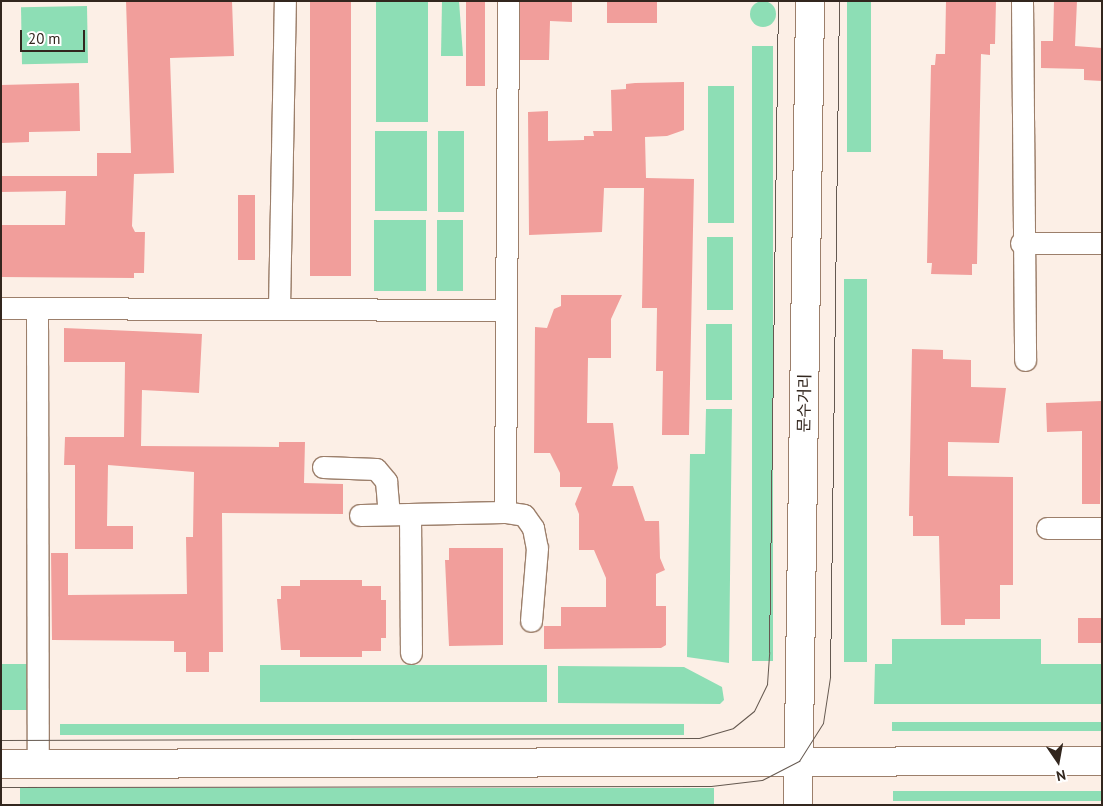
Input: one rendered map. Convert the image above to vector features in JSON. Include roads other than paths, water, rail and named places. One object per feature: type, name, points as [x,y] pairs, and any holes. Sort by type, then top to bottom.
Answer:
[{"type":"street","points":[[279,308],[285,1]]},
{"type":"street","points":[[505,512],[504,310],[508,1]]},
{"type":"street","name":"문수거리","points":[[798,805],[810,1]]},
{"type":"street","points":[[1022,1],[1021,243],[1024,360]]},
{"type":"street","points":[[1021,243],[1102,243]]},
{"type":"street","points":[[1,308],[37,310],[279,308],[504,310]]},
{"type":"street","points":[[37,310],[38,764]]},
{"type":"street","points":[[323,467],[376,469],[386,480],[389,514]]},
{"type":"street","points":[[360,515],[505,512],[524,516],[533,528],[537,548],[531,621]]},
{"type":"street","points":[[410,514],[411,654]]},
{"type":"street","points":[[1047,528],[1102,528]]},
{"type":"street","points":[[1,764],[1102,761]]},
{"type":"tram line","points":[[1,740],[699,738],[733,728],[754,711],[767,684],[769,652],[778,1]]},
{"type":"tram line","points":[[1,787],[711,786],[762,780],[799,761],[823,723],[830,677],[839,1]]}]
